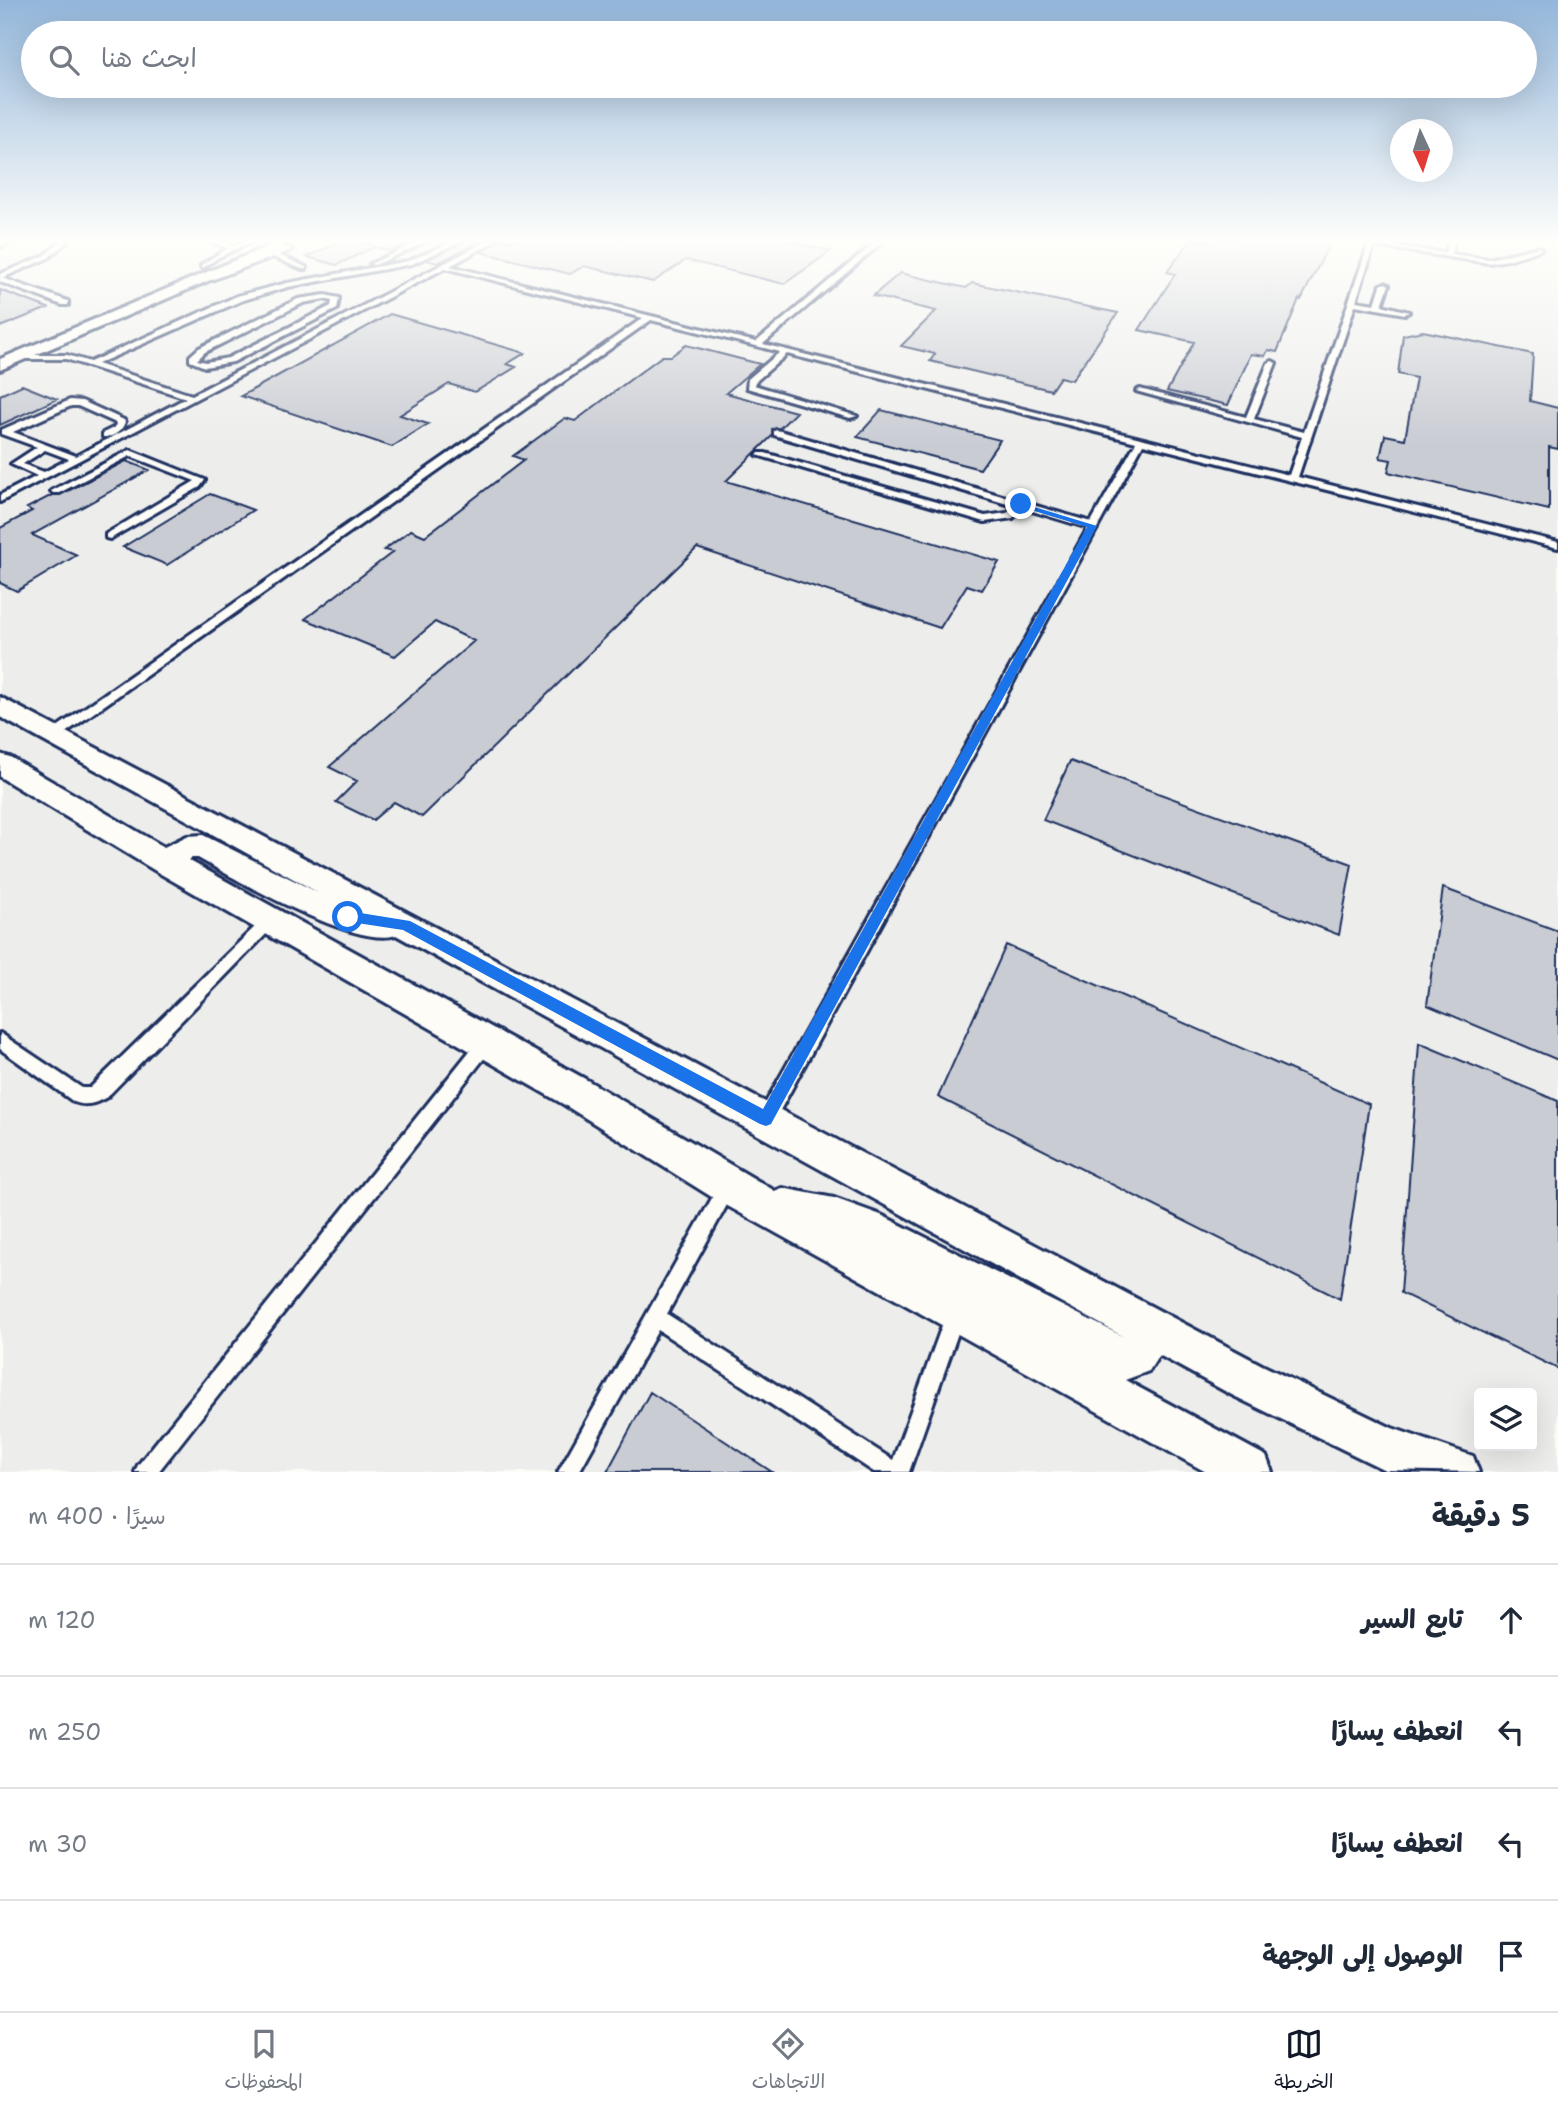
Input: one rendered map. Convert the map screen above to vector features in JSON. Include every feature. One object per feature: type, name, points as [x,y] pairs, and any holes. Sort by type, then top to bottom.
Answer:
[{"type":"street","points":[[0,352],[102,309]]},
{"type":"street","points":[[0,365],[132,309]]},
{"type":"street","points":[[0,706],[1247,1380],[1385,1448],[1457,1472]]},
{"type":"street","points":[[3,770],[575,1092],[728,1186],[1230,1467]]},
{"type":"street","points":[[169,864],[172,858],[187,846],[203,847],[325,909],[373,922],[405,925]]},
{"type":"street","points":[[766,1205],[834,1217],[867,1229],[1122,1360],[1132,1359],[1140,1353],[1147,1325]]},
{"type":"lane","points":[[91,364],[216,309]]},
{"type":"lane","points":[[286,309],[196,354],[194,361],[205,365],[222,363],[331,309]]},
{"type":"lane","points":[[3,432],[72,457],[89,453],[362,309]]},
{"type":"lane","points":[[616,309],[1558,544]]},
{"type":"lane","points":[[758,344],[800,309]]},
{"type":"lane","points":[[1293,478],[1350,309]]},
{"type":"lane","points":[[1387,309],[1405,312]]},
{"type":"lane","points":[[319,315],[339,321]]},
{"type":"lane","points":[[54,735],[650,317]]},
{"type":"lane","points":[[786,351],[751,382],[752,388],[853,416]]},
{"type":"lane","points":[[20,357],[54,355],[91,364],[194,398]]},
{"type":"lane","points":[[1249,421],[1272,363]]},
{"type":"lane","points":[[1140,391],[1307,436]]},
{"type":"lane","points":[[0,499],[44,476],[115,431],[121,422],[79,403],[70,403],[3,432]]},
{"type":"lane","points":[[777,433],[1093,526]]},
{"type":"lane","points":[[766,1119],[1141,440]]},
{"type":"lane","points":[[44,447],[16,464],[44,476]]},
{"type":"lane","points":[[89,453],[111,462]]},
{"type":"lane","points":[[56,491],[132,453],[201,482],[110,536]]},
{"type":"lane","points":[[762,455],[985,519],[1010,516],[1021,504]]},
{"type":"lane","points":[[0,1040],[80,1096],[92,1096],[101,1091],[271,921]]},
{"type":"lane","points":[[145,1472],[487,1042]]},
{"type":"lane","points":[[568,1472],[728,1186]]},
{"type":"lane","points":[[898,1472],[956,1312]]},
{"type":"lane","points":[[655,1317],[893,1472]]},
{"type":"shaded area","points":[[0,309],[1558,309],[1558,1472],[0,1472]]},
{"type":"building","points":[[0,309],[46,309],[0,327]]},
{"type":"building","points":[[926,309],[1097,309],[1118,313],[1072,380],[1060,377],[1051,390],[930,361],[935,354],[901,346],[936,311]]},
{"type":"building","points":[[1153,309],[1295,309],[1277,352],[1268,350],[1265,356],[1251,354],[1228,405],[1167,391],[1194,342],[1139,330]]},
{"type":"building","points":[[390,314],[525,353],[507,364],[516,367],[475,392],[449,384],[400,415],[428,424],[392,447],[241,396]]},
{"type":"building","points":[[1423,331],[1533,354],[1530,401],[1558,408],[1558,449],[1549,447],[1549,510],[1388,472],[1391,460],[1380,458],[1385,435],[1405,439],[1416,378],[1398,374],[1403,335]]},
{"type":"building","points":[[686,345],[760,364],[726,393],[796,412],[780,428],[772,429],[772,436],[726,481],[999,562],[982,590],[967,585],[940,628],[697,548],[422,817],[394,802],[373,820],[336,802],[357,781],[329,767],[474,641],[435,622],[395,656],[305,619],[393,552],[384,550],[411,530],[425,536],[524,460],[513,456],[565,418],[575,421],[662,356],[671,356]]},
{"type":"building","points":[[22,385],[57,399],[0,425],[0,395]]},
{"type":"building","points":[[881,410],[1000,440],[980,469],[857,437]]},
{"type":"building","points":[[126,461],[149,470],[32,535],[77,555],[17,591],[0,583],[0,528],[32,511],[27,508],[52,495],[60,495]]},
{"type":"building","points":[[210,494],[253,510],[167,565],[123,547]]},
{"type":"building","points":[[1070,761],[1352,864],[1339,935],[1043,820]]},
{"type":"building","points":[[1443,888],[1558,931],[1558,1060],[1427,1005]]},
{"type":"building","points":[[1006,945],[1369,1104],[1340,1299],[938,1097]]},
{"type":"building","points":[[1419,1043],[1558,1101],[1558,1369],[1401,1293]]},
{"type":"building","points":[[650,1392],[772,1472],[607,1472]]},
{"type":"route","points":[[348,917],[405,925],[766,1119],[1093,526],[1021,504]]}]
